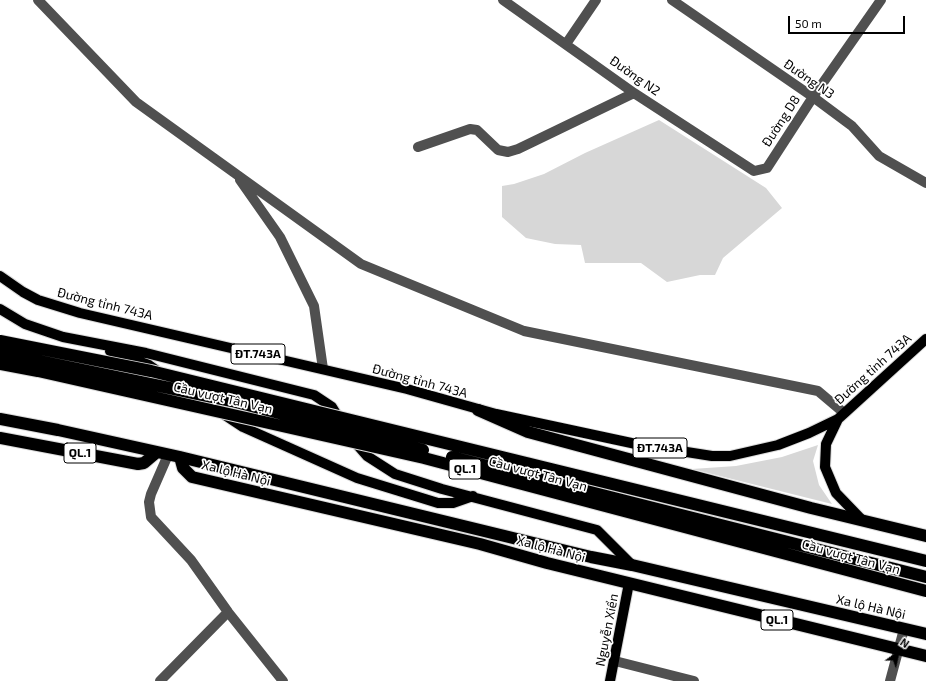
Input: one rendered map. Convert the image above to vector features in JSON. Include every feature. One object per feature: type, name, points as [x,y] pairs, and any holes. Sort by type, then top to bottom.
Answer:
[{"type":"highway","name":"Cầu vượt Tân Vạn","points":[[0,340],[151,371],[926,562]]},
{"type":"highway","name":"Cầu vượt Tân Vạn","points":[[0,353],[232,401],[926,577]]},
{"type":"highway","name":"Cầu vượt Tân Vạn","points":[[0,364],[38,371],[424,458],[926,591]]},
{"type":"highway","points":[[478,410],[528,432],[862,521],[926,536]]},
{"type":"highway","name":"Xa lộ Hà Nội","points":[[0,419],[180,457],[591,558],[632,565],[926,634]]},
{"type":"highway","name":"QL.1","points":[[0,438],[138,464],[144,463],[162,454]]},
{"type":"highway","name":"Xa lộ Hà Nội","points":[[180,457],[183,468],[192,476],[480,544],[629,583],[926,656]]},
{"type":"highway","points":[[629,583],[632,565]]},
{"type":"main road","name":"Đường tỉnh 743A","points":[[0,276],[23,292],[38,300],[80,313],[407,389],[478,410],[636,444],[712,456],[730,456],[778,445],[809,433],[841,416],[926,339]]},
{"type":"main road","name":"ĐT.743A","points":[[0,309],[26,324],[63,337],[195,364],[314,395],[332,408],[351,438],[367,456],[395,474],[442,490],[473,496],[597,530],[632,565]]},
{"type":"main road","points":[[82,340],[149,365],[243,427],[357,478],[438,503],[453,503],[473,496]]},
{"type":"main road","name":"Đường tỉnh 743A","points":[[841,416],[826,444],[825,467],[836,493],[862,521]]},
{"type":"main road","name":"Nguyễn Xiển","points":[[610,681],[629,583]]},
{"type":"street","points":[[38,0],[136,102],[361,264],[524,331],[818,391],[841,416]]},
{"type":"street","name":"Đường N2","points":[[503,0],[634,92],[754,171]]},
{"type":"street","points":[[566,44],[596,0]]},
{"type":"street","name":"Đường N3","points":[[672,0],[813,97],[852,126],[879,156],[926,183]]},
{"type":"street","name":"Đường D8","points":[[754,171],[766,168],[813,97],[881,0]]},
{"type":"street","points":[[418,147],[470,129],[477,130],[498,150],[508,152],[518,149],[634,92]]},
{"type":"street","points":[[236,174],[280,237],[314,306],[323,369]]},
{"type":"street","points":[[162,454],[149,502],[151,517],[190,560],[228,612],[283,681]]},
{"type":"street","points":[[160,681],[228,612]]},
{"type":"street","points":[[890,681],[904,629]]},
{"type":"street","points":[[615,661],[694,681]]},
{"type":"shaded area","points":[[659,120],[766,188],[782,208],[723,258],[715,275],[700,275],[667,282],[641,263],[585,263],[581,245],[555,244],[526,238],[502,217],[502,186],[514,184],[544,174],[585,153]]},
{"type":"shaded area","points":[[818,445],[813,461],[819,485],[832,504],[692,469],[736,466],[782,457]]}]
